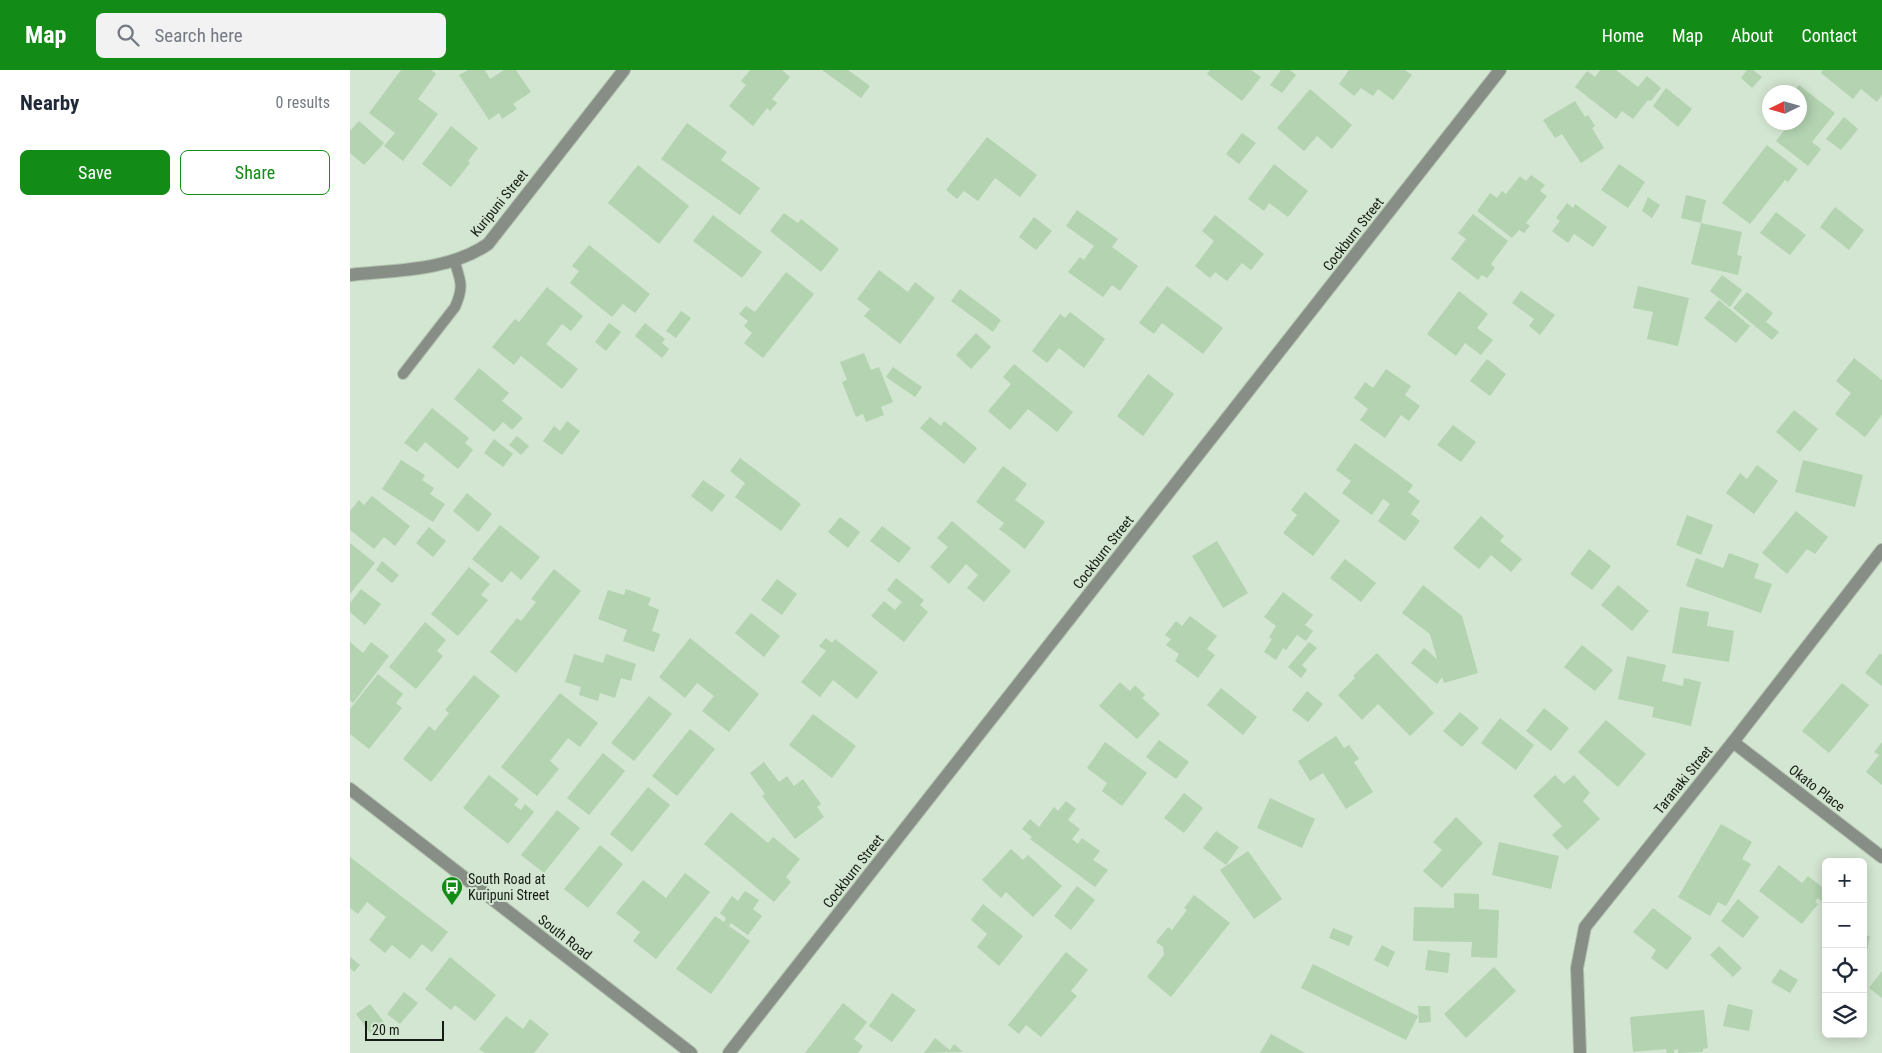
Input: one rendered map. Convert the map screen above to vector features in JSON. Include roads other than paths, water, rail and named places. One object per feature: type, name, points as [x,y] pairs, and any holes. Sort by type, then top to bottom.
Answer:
[{"type":"street","name":"Kuripuni Street","points":[[350,275],[417,267],[454,260],[476,252],[488,244],[624,70]]},
{"type":"street","name":"Cockburn Street","points":[[729,1053],[1500,70]]},
{"type":"street","name":"Taranaki Street","points":[[1580,1053],[1577,968],[1585,927],[1733,742],[1882,550]]},
{"type":"street","name":"Okato Place","points":[[1733,742],[1882,857]]},
{"type":"street","name":"South Road","points":[[350,789],[691,1053]]},
{"type":"lane","points":[[403,374],[455,307],[462,283],[454,260]]},
{"type":"place","name":"South Road at Kuripuni Street","points":[[452,906]]}]
